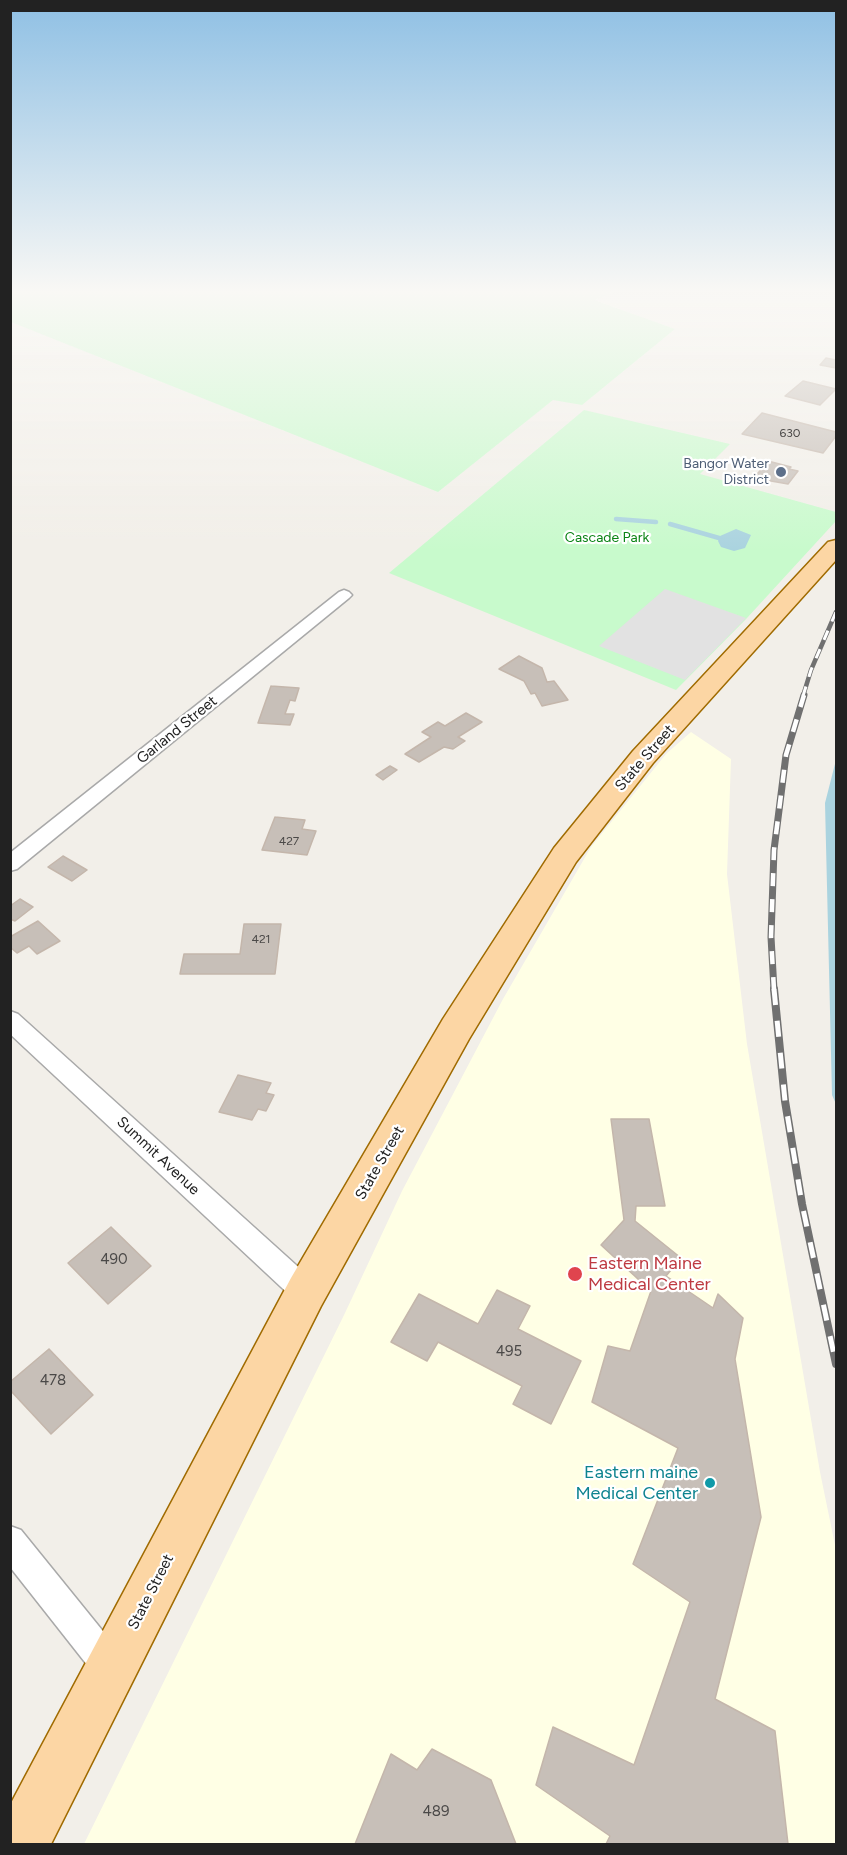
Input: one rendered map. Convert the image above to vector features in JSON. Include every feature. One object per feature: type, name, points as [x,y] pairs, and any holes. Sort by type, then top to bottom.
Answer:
[{"type":"main road","name":"State Street","points":[[21,1845],[306,1292],[456,1029],[565,855],[643,757],[837,548]]},
{"type":"street","name":"Garland Street","points":[[10,864],[344,595]]},
{"type":"street","name":"Summit Avenue","points":[[10,1020],[306,1292]]},
{"type":"street","points":[[10,1541],[111,1668]]},
{"type":"shaded area","points":[[665,589],[746,618],[685,680],[599,646]]},
{"type":"shaded area","name":"Eastern Maine Medical Center","points":[[691,732],[731,759],[727,874],[747,1044],[820,1472],[836,1550],[836,1844],[84,1844],[345,1313],[402,1191],[503,999],[591,847],[666,754]]},
{"type":"green space","points":[[151,378],[616,378],[582,405],[553,400],[438,492]]},
{"type":"green space","name":"Cascade Park","points":[[584,410],[730,444],[700,474],[836,512],[836,521],[747,618],[676,690],[389,573]]},
{"type":"water","points":[[736,529],[751,535],[745,548],[734,551],[721,547],[718,541],[720,536]]},
{"type":"water","points":[[836,760],[836,1104],[832,1095],[825,803]]},
{"type":"building","points":[[803,381],[836,389],[820,405],[785,396]]},
{"type":"building","points":[[762,413],[836,432],[836,436],[823,453],[742,434]]},
{"type":"building","points":[[768,461],[798,471],[788,484],[754,478]]},
{"type":"building","points":[[519,656],[542,668],[547,682],[554,681],[568,700],[542,706],[535,693],[531,694],[524,681],[499,669]]},
{"type":"building","points":[[271,686],[299,688],[295,701],[290,700],[285,714],[294,714],[290,725],[258,723]]},
{"type":"building","points":[[466,713],[482,722],[458,737],[465,741],[453,749],[444,747],[419,762],[405,754],[431,737],[422,732],[438,722],[445,726]]},
{"type":"building","points":[[390,766],[397,770],[383,780],[376,775]]},
{"type":"building","points":[[275,817],[305,820],[302,829],[316,831],[307,855],[262,850]]},
{"type":"building","points":[[63,856],[87,870],[72,881],[48,867]]},
{"type":"building","points":[[20,899],[33,907],[15,921],[10,919],[10,906]]},
{"type":"building","points":[[38,921],[60,941],[37,954],[29,946],[17,953],[10,947],[10,937]]},
{"type":"building","points":[[244,924],[281,924],[275,974],[180,974],[184,954],[240,954]]},
{"type":"building","points":[[238,1075],[271,1083],[266,1093],[274,1095],[266,1111],[258,1109],[252,1120],[219,1112]]},
{"type":"building","name":"Eastern maine Medical Center","points":[[611,1119],[649,1119],[665,1206],[636,1206],[635,1221],[681,1258],[666,1276],[713,1308],[718,1294],[743,1318],[735,1359],[761,1517],[715,1699],[775,1731],[788,1844],[606,1844],[610,1836],[536,1785],[553,1727],[634,1765],[690,1602],[633,1564],[678,1448],[592,1402],[608,1346],[630,1351],[651,1291],[601,1245],[624,1220]]},
{"type":"building","points":[[111,1227],[151,1266],[108,1304],[68,1263]]},
{"type":"building","points":[[497,1290],[530,1306],[518,1329],[581,1361],[551,1424],[513,1404],[522,1386],[438,1342],[427,1361],[391,1342],[419,1294],[478,1324]]},
{"type":"building","points":[[49,1349],[93,1395],[51,1434],[10,1390],[10,1382]]},
{"type":"building","points":[[432,1749],[491,1780],[516,1844],[355,1844],[391,1754],[417,1770]]},
{"type":"waterway","points":[[616,519],[656,522]]},
{"type":"waterway","points":[[670,524],[719,538]]},
{"type":"railway","points":[[803,696],[811,670],[836,612]]},
{"type":"railway","points":[[774,990],[771,937],[774,850],[786,755],[804,695]]},
{"type":"railway","points":[[774,989],[785,1101],[802,1204],[836,1364]]},
{"type":"place","name":"Bangor Water District","points":[[781,472]]},
{"type":"place","name":"Eastern Maine Medical Center","points":[[575,1274]]},
{"type":"place","name":"Eastern maine Medical Center","points":[[710,1483]]}]
